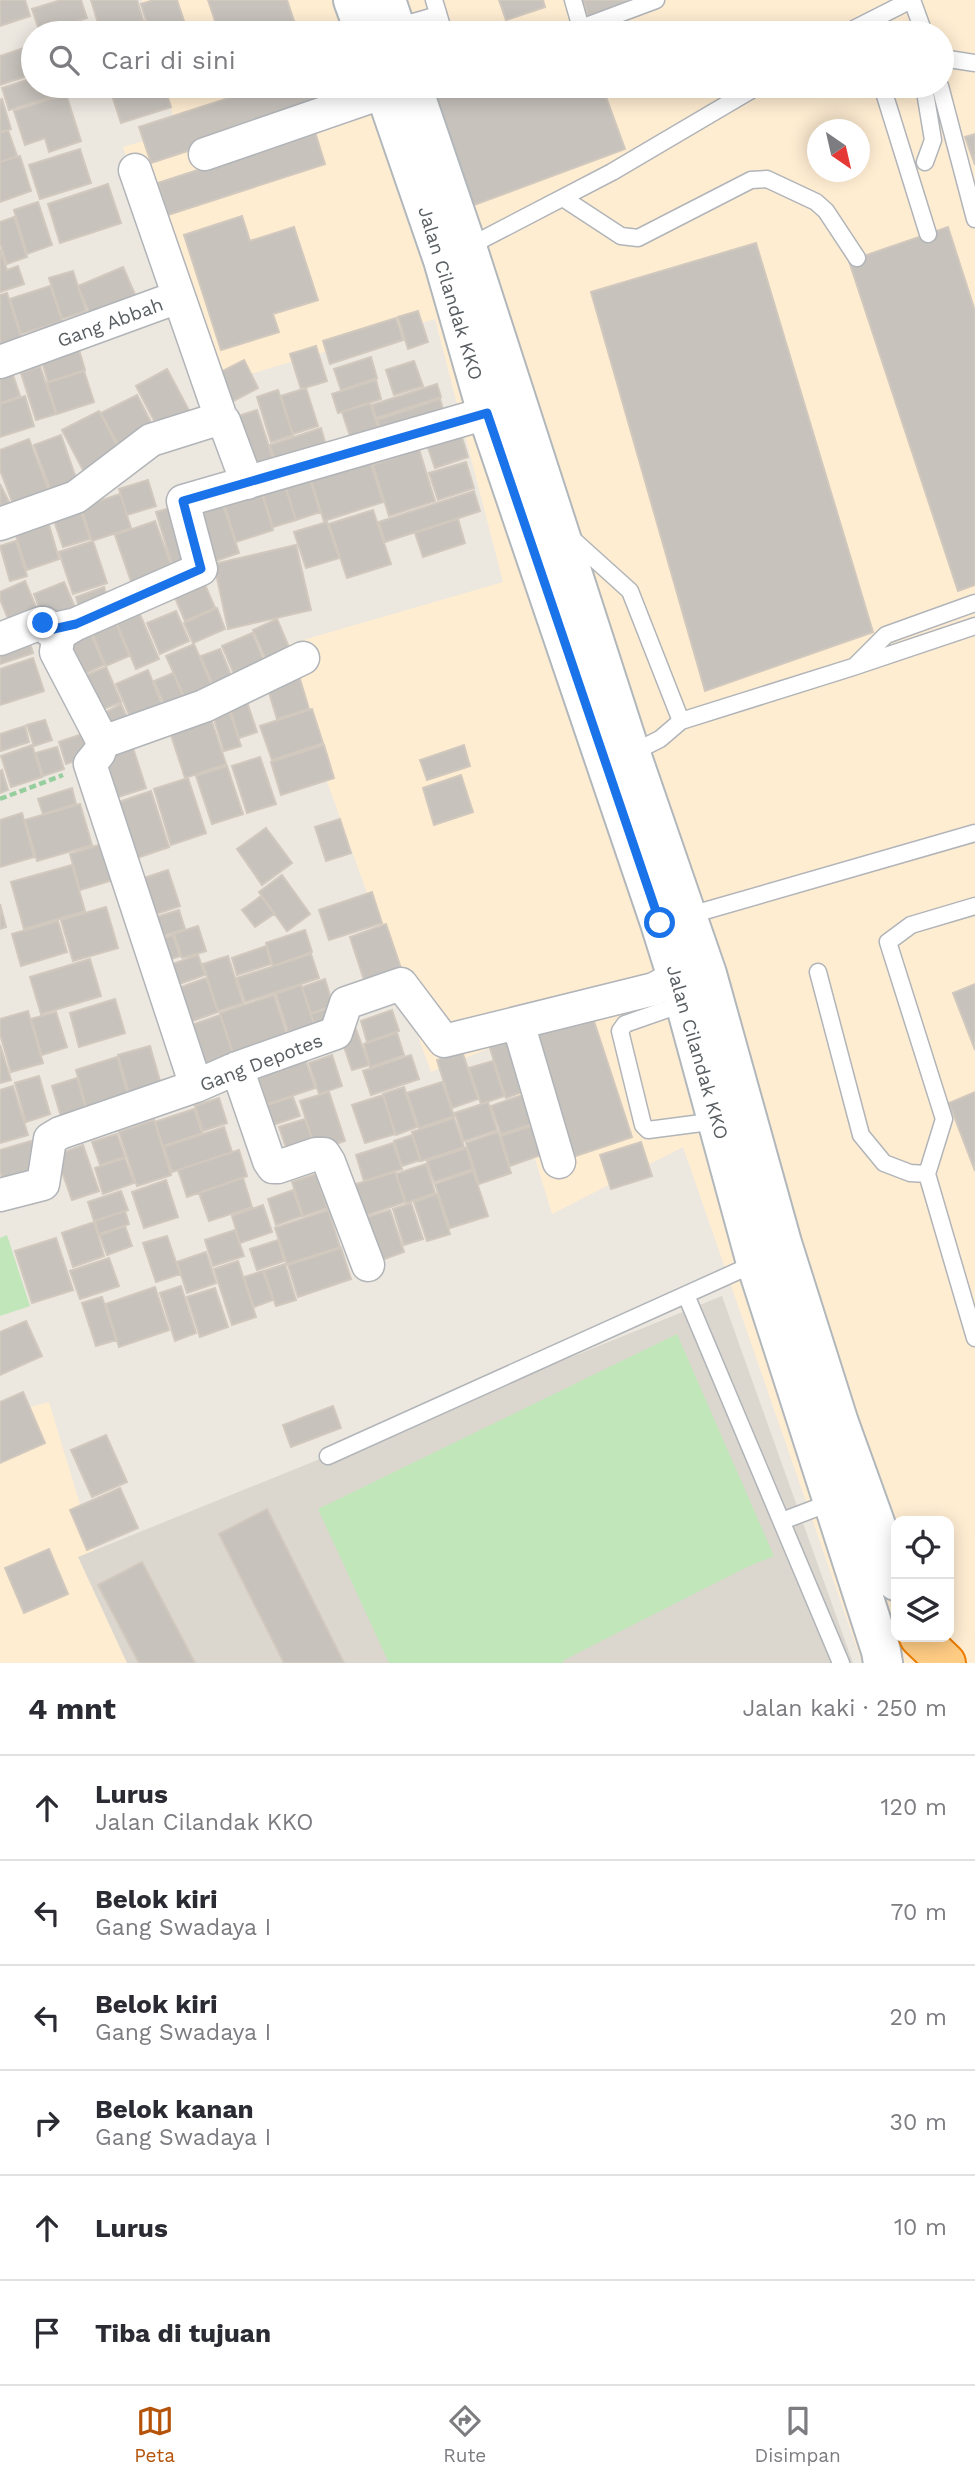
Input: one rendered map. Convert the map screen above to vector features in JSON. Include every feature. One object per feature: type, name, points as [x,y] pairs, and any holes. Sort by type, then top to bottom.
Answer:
[{"type":"highway","points":[[923,1642],[946,1663]]},
{"type":"street","points":[[353,0],[379,21]]},
{"type":"street","points":[[205,155],[364,98]]},
{"type":"street","name":"Jalan Cilandak KKO","points":[[399,98],[557,525],[618,758]]},
{"type":"street","points":[[135,170],[178,297]]},
{"type":"street","name":"Jalan Cilandak KKO","points":[[455,254],[487,413],[618,758],[673,919],[690,985],[786,1255],[839,1423],[895,1579]]},
{"type":"street","name":"Gang Abbah","points":[[0,362],[178,297],[220,418],[224,421],[247,483]]},
{"type":"street","points":[[196,1086],[96,753],[56,652],[59,634],[201,569],[183,501],[487,413]]},
{"type":"street","points":[[0,524],[75,498],[151,440],[220,418]]},
{"type":"street","points":[[0,639],[41,623],[49,630],[76,624]]},
{"type":"street","points":[[96,753],[204,706],[303,658]]},
{"type":"street","name":"Gang Depotes","points":[[0,1195],[43,1184],[50,1139],[60,1133],[196,1086],[237,1068],[335,1033],[346,1003],[401,984],[444,1041],[654,989],[690,985]]},
{"type":"street","points":[[518,1023],[559,1162]]},
{"type":"street","points":[[237,1068],[273,1167],[316,1154],[324,1154],[329,1161],[368,1265]]},
{"type":"street","name":"Jalan Cilandak KKO","points":[[720,1073],[718,1121],[756,1263],[883,1663]]},
{"type":"street","points":[[918,1642],[920,1663]]},
{"type":"lane","points":[[573,0],[582,21]]},
{"type":"lane","points":[[607,21],[656,0]]},
{"type":"lane","points":[[876,21],[912,0],[920,21]]},
{"type":"lane","points":[[396,21],[436,8]]},
{"type":"lane","points":[[954,60],[975,63]]},
{"type":"lane","points":[[455,254],[612,173],[738,98]]},
{"type":"lane","points":[[886,98],[928,234]]},
{"type":"lane","points":[[925,162],[933,140],[926,98]]},
{"type":"lane","points":[[943,98],[975,219]]},
{"type":"lane","points":[[563,198],[621,236],[638,238],[751,180],[767,179],[816,202],[826,211],[857,258]]},
{"type":"lane","points":[[557,525],[630,591],[681,721]]},
{"type":"lane","points":[[853,667],[886,635],[975,603]]},
{"type":"lane","points":[[618,758],[660,739],[681,721],[975,626]]},
{"type":"lane","points":[[673,919],[975,833]]},
{"type":"lane","points":[[975,906],[911,925],[888,942],[944,1119],[927,1174],[975,1338]]},
{"type":"lane","points":[[817,972],[861,1135],[884,1163],[910,1174],[927,1174]]},
{"type":"lane","points":[[690,985],[625,1024],[620,1031],[643,1125],[648,1130],[718,1121]]},
{"type":"lane","points":[[328,1456],[756,1263]]},
{"type":"lane","points":[[686,1295],[841,1663]]},
{"type":"lane","points":[[782,1521],[832,1502]]},
{"type":"path","points":[[0,799],[96,753]]},
{"type":"shaded area","points":[[142,0],[975,0],[975,1663],[862,1663],[683,1147],[552,1214],[500,1044],[431,1072],[279,647],[503,582],[435,319],[200,389],[123,147],[177,131],[168,98],[954,98],[954,21],[148,21]]},
{"type":"shaded area","points":[[722,1296],[853,1663],[127,1663],[78,1557]]},
{"type":"shaded area","points":[[49,1402],[128,1663],[0,1663],[0,1415]]},
{"type":"green space","points":[[7,1235],[30,1306],[0,1316],[0,1238]]},
{"type":"green space","points":[[677,1334],[774,1556],[747,1567],[564,1660],[563,1663],[389,1663],[318,1509]]},
{"type":"building","points":[[0,0],[25,0],[30,16],[0,26]]},
{"type":"building","points":[[61,0],[81,0],[87,18],[78,21],[36,21],[32,9]]},
{"type":"building","points":[[91,0],[137,0],[143,20],[140,21],[97,21]]},
{"type":"building","points":[[154,0],[177,0],[184,21],[146,21],[141,4]]},
{"type":"building","points":[[208,0],[287,0],[294,21],[215,21]]},
{"type":"building","points":[[499,0],[543,0],[545,7],[506,20]]},
{"type":"building","points":[[583,0],[627,0],[629,6],[589,19]]},
{"type":"building","points":[[21,49],[21,78],[0,85],[0,56]]},
{"type":"building","points":[[21,82],[21,98],[47,98],[9,110],[2,88]]},
{"type":"building","points":[[54,98],[67,98],[81,141],[49,152],[45,138],[25,145],[14,111]]},
{"type":"building","points":[[113,98],[168,98],[171,107],[121,123]]},
{"type":"building","points":[[229,98],[350,98],[151,163],[139,127]]},
{"type":"building","points":[[426,98],[606,98],[625,149],[466,208]]},
{"type":"building","points":[[2,99],[11,129],[0,132],[0,100]]},
{"type":"building","points":[[8,130],[17,156],[0,162],[0,133]]},
{"type":"building","points":[[315,132],[325,164],[168,215],[158,183]]},
{"type":"building","points":[[975,134],[975,165],[965,137]]},
{"type":"building","points":[[80,149],[91,183],[40,199],[29,165]]},
{"type":"building","points":[[20,156],[31,191],[0,202],[0,162]]},
{"type":"building","points":[[108,184],[121,223],[60,243],[48,204]]},
{"type":"building","points":[[38,202],[52,245],[27,254],[14,210]]},
{"type":"building","points":[[242,216],[250,241],[294,227],[318,300],[273,314],[279,332],[221,350],[184,235]]},
{"type":"building","points":[[14,217],[27,257],[7,264],[0,243],[0,222]]},
{"type":"building","points":[[948,227],[975,311],[975,585],[958,591],[849,261]]},
{"type":"building","points":[[756,243],[873,632],[705,691],[591,292]]},
{"type":"building","points":[[0,249],[7,270],[18,266],[24,284],[0,292]]},
{"type":"building","points":[[123,267],[140,306],[95,326],[78,286]]},
{"type":"building","points":[[73,271],[86,311],[62,319],[49,278]]},
{"type":"building","points":[[50,286],[62,321],[21,334],[10,299]]},
{"type":"building","points":[[7,293],[23,343],[0,351],[0,295]]},
{"type":"building","points":[[418,311],[428,342],[408,349],[398,317]]},
{"type":"building","points":[[396,318],[403,340],[330,364],[323,341]]},
{"type":"building","points":[[77,343],[85,370],[48,382],[40,355]]},
{"type":"building","points":[[316,346],[327,381],[301,389],[290,354]]},
{"type":"building","points":[[371,357],[377,378],[341,390],[334,369]]},
{"type":"building","points":[[244,360],[258,388],[226,405],[211,377]]},
{"type":"building","points":[[414,361],[423,386],[394,395],[386,370]]},
{"type":"building","points":[[40,366],[56,414],[36,420],[21,373]]},
{"type":"building","points":[[11,369],[20,396],[0,403],[0,372]]},
{"type":"building","points":[[167,369],[192,416],[160,432],[136,386]]},
{"type":"building","points":[[84,371],[94,402],[57,414],[47,383]]},
{"type":"building","points":[[376,380],[381,399],[338,413],[332,394]]},
{"type":"building","points":[[437,384],[441,397],[376,418],[372,405]]},
{"type":"building","points":[[306,388],[318,426],[293,434],[281,396]]},
{"type":"building","points":[[278,390],[293,435],[271,442],[257,397]]},
{"type":"building","points":[[137,395],[156,432],[121,450],[101,413]]},
{"type":"building","points":[[25,396],[34,426],[0,437],[0,404]]},
{"type":"building","points":[[440,399],[446,420],[384,441],[377,420]]},
{"type":"building","points":[[370,403],[382,439],[354,448],[342,412]]},
{"type":"building","points":[[257,410],[275,465],[246,474],[229,419]]},
{"type":"building","points":[[99,411],[121,453],[84,472],[62,430]]},
{"type":"building","points":[[321,428],[328,453],[278,469],[270,445]]},
{"type":"building","points":[[461,434],[468,457],[435,468],[427,445]]},
{"type":"building","points":[[61,435],[78,484],[52,494],[34,445]]},
{"type":"building","points":[[29,439],[52,499],[16,512],[0,470],[0,450]]},
{"type":"building","points":[[419,449],[435,501],[389,516],[373,465]]},
{"type":"building","points":[[369,458],[383,502],[324,521],[310,477]]},
{"type":"building","points":[[466,462],[474,488],[438,500],[429,473]]},
{"type":"building","points":[[310,479],[320,512],[296,520],[285,487]]},
{"type":"building","points":[[148,480],[156,506],[127,515],[119,489]]},
{"type":"building","points":[[0,484],[12,508],[0,514]]},
{"type":"building","points":[[286,488],[296,520],[273,527],[263,495]]},
{"type":"building","points":[[474,491],[480,511],[385,542],[379,522]]},
{"type":"building","points":[[120,494],[131,528],[92,541],[81,507]]},
{"type":"building","points":[[262,494],[273,530],[236,542],[225,506]]},
{"type":"building","points":[[222,502],[239,553],[207,564],[191,512]]},
{"type":"building","points":[[174,507],[190,558],[172,564],[156,512]]},
{"type":"building","points":[[80,509],[90,539],[63,547],[53,518]]},
{"type":"building","points":[[373,510],[391,564],[347,578],[329,524]]},
{"type":"building","points":[[458,519],[465,543],[423,557],[415,533]]},
{"type":"building","points":[[155,521],[175,576],[134,590],[115,535]]},
{"type":"building","points":[[327,522],[339,558],[306,568],[294,532]]},
{"type":"building","points":[[49,525],[59,559],[27,570],[16,536]]},
{"type":"building","points":[[16,541],[27,576],[10,581],[0,546]]},
{"type":"building","points":[[93,541],[107,583],[73,594],[59,552]]},
{"type":"building","points":[[296,545],[311,610],[228,629],[214,564]]},
{"type":"building","points":[[203,580],[215,608],[185,621],[173,593]]},
{"type":"building","points":[[25,581],[41,619],[13,631],[0,599],[0,592]]},
{"type":"building","points":[[64,582],[77,612],[46,625],[34,594]]},
{"type":"building","points":[[104,587],[110,607],[82,617],[76,597]]},
{"type":"building","points":[[217,608],[225,629],[193,643],[184,623]]},
{"type":"building","points":[[138,610],[159,659],[136,669],[115,619]]},
{"type":"building","points":[[176,611],[189,641],[160,654],[147,623]]},
{"type":"building","points":[[277,619],[294,659],[270,669],[253,630]]},
{"type":"building","points":[[116,623],[129,656],[106,666],[92,633]]},
{"type":"building","points":[[88,627],[104,665],[75,678],[60,639]]},
{"type":"building","points":[[27,633],[33,653],[0,664],[0,642]]},
{"type":"building","points":[[252,633],[267,668],[237,681],[222,646]]},
{"type":"building","points":[[194,644],[214,691],[187,703],[166,656]]},
{"type":"building","points":[[220,649],[234,682],[215,690],[201,656]]},
{"type":"building","points":[[33,658],[44,691],[0,705],[0,669]]},
{"type":"building","points":[[106,667],[121,702],[92,714],[77,679]]},
{"type":"building","points":[[297,669],[309,709],[277,719],[265,679]]},
{"type":"building","points":[[148,670],[164,710],[133,724],[116,684]]},
{"type":"building","points":[[173,673],[187,705],[168,713],[154,681]]},
{"type":"building","points":[[246,699],[257,732],[239,738],[229,705]]},
{"type":"building","points":[[121,704],[131,726],[106,737],[97,717]]},
{"type":"building","points":[[228,708],[241,746],[224,751],[212,713]]},
{"type":"building","points":[[312,709],[323,743],[272,760],[260,726]]},
{"type":"building","points":[[210,716],[226,764],[185,778],[169,729]]},
{"type":"building","points":[[45,720],[52,740],[34,746],[27,725]]},
{"type":"building","points":[[25,726],[29,742],[1,751],[0,734]]},
{"type":"building","points":[[85,733],[92,755],[66,764],[59,742]]},
{"type":"building","points":[[32,745],[42,777],[11,787],[1,756]]},
{"type":"building","points":[[132,745],[146,788],[115,798],[102,755]]},
{"type":"building","points":[[324,745],[334,778],[281,795],[271,762]]},
{"type":"building","points":[[464,745],[470,766],[427,780],[420,760]]},
{"type":"building","points":[[57,747],[64,769],[43,776],[36,753]]},
{"type":"building","points":[[260,757],[276,804],[247,813],[232,766]]},
{"type":"building","points":[[227,766],[243,814],[212,824],[196,776]]},
{"type":"building","points":[[2,770],[8,790],[0,793],[0,771]]},
{"type":"building","points":[[461,775],[473,812],[434,825],[423,788]]},
{"type":"building","points":[[188,778],[206,833],[171,845],[154,789]]},
{"type":"building","points":[[72,788],[76,804],[43,814],[38,799]]},
{"type":"building","points":[[151,791],[169,847],[137,858],[119,802]]},
{"type":"building","points":[[80,804],[92,845],[37,861],[25,820]]},
{"type":"building","points":[[22,813],[34,857],[0,867],[0,820]]},
{"type":"building","points":[[340,819],[351,853],[326,861],[315,827]]},
{"type":"building","points":[[266,828],[292,863],[262,885],[237,849]]},
{"type":"building","points":[[105,843],[116,879],[80,890],[70,854]]},
{"type":"building","points":[[72,865],[85,911],[24,929],[11,882]]},
{"type":"building","points":[[168,870],[180,906],[150,916],[138,880]]},
{"type":"building","points":[[282,875],[310,914],[287,931],[259,892]]},
{"type":"building","points":[[372,892],[382,923],[329,940],[319,910]]},
{"type":"building","points":[[261,896],[274,914],[255,927],[242,910]]},
{"type":"building","points":[[0,904],[6,927],[0,929]]},
{"type":"building","points":[[106,907],[118,948],[73,961],[61,920]]},
{"type":"building","points":[[179,910],[185,929],[159,937],[153,918]]},
{"type":"building","points":[[58,921],[67,952],[21,966],[12,934]]},
{"type":"building","points":[[386,924],[403,974],[366,986],[350,937]]},
{"type":"building","points":[[198,926],[206,951],[182,958],[174,934]]},
{"type":"building","points":[[305,930],[312,952],[273,966],[266,943]]},
{"type":"building","points":[[173,935],[180,956],[159,963],[152,942]]},
{"type":"building","points":[[266,946],[271,964],[237,975],[232,958]]},
{"type":"building","points":[[311,954],[319,978],[245,1002],[237,978]]},
{"type":"building","points":[[198,955],[205,975],[168,988],[161,968]]},
{"type":"building","points":[[228,956],[243,1003],[218,1011],[203,964]]},
{"type":"building","points":[[90,959],[101,996],[41,1014],[30,977]]},
{"type":"building","points":[[206,978],[218,1012],[181,1025],[170,991]]},
{"type":"building","points":[[325,979],[333,1006],[311,1013],[302,987]]},
{"type":"building","points":[[975,984],[975,1050],[953,993]]},
{"type":"building","points":[[301,985],[317,1033],[291,1041],[276,994]]},
{"type":"building","points":[[274,995],[290,1045],[236,1062],[220,1013]]},
{"type":"building","points":[[115,999],[125,1033],[79,1047],[70,1013]]},
{"type":"building","points":[[331,1007],[317,1033],[311,1014]]},
{"type":"building","points":[[590,1009],[632,1137],[570,1158],[528,1030]]},
{"type":"building","points":[[392,1010],[399,1031],[367,1042],[361,1021]]},
{"type":"building","points":[[28,1011],[43,1063],[11,1072],[0,1034],[0,1019]]},
{"type":"building","points":[[56,1012],[67,1047],[42,1055],[31,1019]]},
{"type":"building","points":[[220,1015],[236,1063],[199,1076],[183,1028]]},
{"type":"building","points":[[356,1029],[369,1065],[352,1070],[340,1035]]},
{"type":"building","points":[[397,1033],[404,1055],[370,1067],[364,1044]]},
{"type":"building","points":[[506,1039],[523,1092],[506,1098],[489,1045]]},
{"type":"building","points":[[0,1045],[11,1080],[0,1083]]},
{"type":"building","points":[[150,1046],[162,1088],[130,1097],[118,1055]]},
{"type":"building","points":[[462,1051],[478,1099],[452,1108],[437,1060]]},
{"type":"building","points":[[303,1053],[315,1088],[267,1104],[256,1069]]},
{"type":"building","points":[[332,1055],[342,1086],[319,1094],[309,1063]]},
{"type":"building","points":[[411,1055],[419,1079],[371,1095],[363,1071]]},
{"type":"building","points":[[117,1057],[128,1095],[86,1107],[76,1070]]},
{"type":"building","points":[[493,1061],[504,1096],[481,1104],[469,1068]]},
{"type":"building","points":[[39,1076],[50,1114],[26,1122],[15,1083]]},
{"type":"building","points":[[77,1078],[87,1112],[62,1120],[52,1086]]},
{"type":"building","points":[[442,1082],[454,1116],[419,1128],[407,1093]]},
{"type":"building","points":[[13,1086],[28,1135],[0,1143],[0,1090]]},
{"type":"building","points":[[404,1087],[417,1127],[396,1135],[383,1094]]},
{"type":"building","points":[[329,1092],[345,1141],[316,1151],[300,1101]]},
{"type":"building","points":[[975,1092],[975,1171],[949,1103]]},
{"type":"building","points":[[383,1095],[395,1134],[365,1143],[352,1105]]},
{"type":"building","points":[[522,1095],[532,1124],[501,1134],[491,1106]]},
{"type":"building","points":[[293,1097],[300,1116],[270,1126],[264,1106]]},
{"type":"building","points":[[219,1098],[227,1123],[203,1131],[195,1106]]},
{"type":"building","points":[[488,1102],[497,1130],[464,1141],[455,1113]]},
{"type":"building","points":[[194,1109],[202,1133],[163,1146],[155,1122]]},
{"type":"building","points":[[454,1118],[464,1147],[421,1161],[412,1132]]},
{"type":"building","points":[[305,1119],[315,1148],[289,1156],[279,1127]]},
{"type":"building","points":[[154,1120],[171,1175],[137,1186],[119,1132]]},
{"type":"building","points":[[532,1126],[541,1155],[510,1166],[501,1136]]},
{"type":"building","points":[[224,1127],[232,1152],[172,1172],[164,1147]]},
{"type":"building","points":[[498,1132],[511,1173],[479,1184],[466,1143]]},
{"type":"building","points":[[117,1134],[125,1157],[100,1165],[92,1142]]},
{"type":"building","points":[[412,1135],[420,1160],[402,1166],[394,1141]]},
{"type":"building","points":[[31,1141],[41,1174],[4,1185],[0,1170],[0,1150]]},
{"type":"building","points":[[641,1142],[652,1176],[611,1189],[600,1155]]},
{"type":"building","points":[[393,1143],[402,1169],[364,1181],[356,1155]]},
{"type":"building","points":[[83,1145],[99,1191],[72,1200],[56,1155]]},
{"type":"building","points":[[466,1148],[473,1169],[434,1182],[427,1161]]},
{"type":"building","points":[[239,1150],[247,1176],[187,1197],[178,1170]]},
{"type":"building","points":[[125,1158],[134,1183],[103,1194],[95,1168]]},
{"type":"building","points":[[426,1164],[435,1193],[406,1203],[396,1174]]},
{"type":"building","points":[[473,1171],[488,1216],[450,1228],[435,1184]]},
{"type":"building","points":[[395,1172],[405,1202],[361,1217],[350,1186]]},
{"type":"building","points":[[316,1174],[327,1208],[303,1216],[292,1182]]},
{"type":"building","points":[[243,1178],[252,1207],[209,1221],[199,1193]]},
{"type":"building","points":[[166,1180],[178,1217],[144,1228],[132,1192]]},
{"type":"building","points":[[293,1190],[302,1216],[276,1225],[268,1199]]},
{"type":"building","points":[[121,1191],[128,1210],[94,1221],[88,1202]]},
{"type":"building","points":[[437,1194],[450,1234],[427,1241],[414,1202]]},
{"type":"building","points":[[411,1203],[423,1239],[404,1245],[393,1209]]},
{"type":"building","points":[[263,1205],[272,1232],[240,1243],[232,1216]]},
{"type":"building","points":[[328,1210],[340,1247],[287,1264],[275,1228]]},
{"type":"building","points":[[390,1210],[404,1252],[379,1261],[365,1218]]},
{"type":"building","points":[[125,1211],[129,1224],[99,1234],[95,1221]]},
{"type":"building","points":[[94,1222],[104,1256],[73,1267],[62,1233]]},
{"type":"building","points":[[125,1226],[132,1246],[107,1255],[100,1235]]},
{"type":"building","points":[[235,1230],[244,1256],[213,1266],[205,1240]]},
{"type":"building","points":[[167,1236],[180,1274],[156,1282],[143,1243]]},
{"type":"building","points":[[56,1238],[73,1290],[32,1303],[15,1251]]},
{"type":"building","points":[[278,1240],[284,1261],[257,1270],[250,1249]]},
{"type":"building","points":[[341,1248],[351,1279],[298,1297],[288,1265]]},
{"type":"building","points":[[206,1252],[216,1283],[187,1293],[177,1262]]},
{"type":"building","points":[[109,1258],[119,1286],[80,1299],[70,1271]]},
{"type":"building","points":[[238,1261],[256,1317],[232,1325],[214,1269]]},
{"type":"building","points":[[285,1264],[296,1300],[276,1306],[264,1271]]},
{"type":"building","points":[[263,1271],[273,1300],[254,1307],[244,1277]]},
{"type":"building","points":[[181,1286],[196,1333],[175,1341],[160,1293]]},
{"type":"building","points":[[155,1287],[169,1330],[119,1347],[106,1304]]},
{"type":"building","points":[[215,1288],[228,1327],[200,1337],[187,1297]]},
{"type":"building","points":[[102,1297],[116,1340],[96,1346],[82,1303]]},
{"type":"building","points":[[26,1321],[42,1356],[0,1375],[0,1332]]},
{"type":"building","points":[[23,1392],[45,1443],[0,1463],[0,1402]]},
{"type":"building","points":[[333,1406],[341,1428],[291,1447],[283,1425]]},
{"type":"building","points":[[106,1435],[127,1482],[92,1497],[71,1450]]},
{"type":"building","points":[[120,1488],[138,1528],[87,1550],[70,1510]]},
{"type":"building","points":[[267,1509],[344,1663],[284,1663],[219,1534]]},
{"type":"building","points":[[49,1549],[68,1594],[24,1613],[5,1568]]},
{"type":"building","points":[[142,1562],[195,1663],[139,1663],[98,1585]]},
{"type":"route","points":[[43,623],[49,630],[76,624],[201,569],[183,501],[487,413],[660,923]]}]
